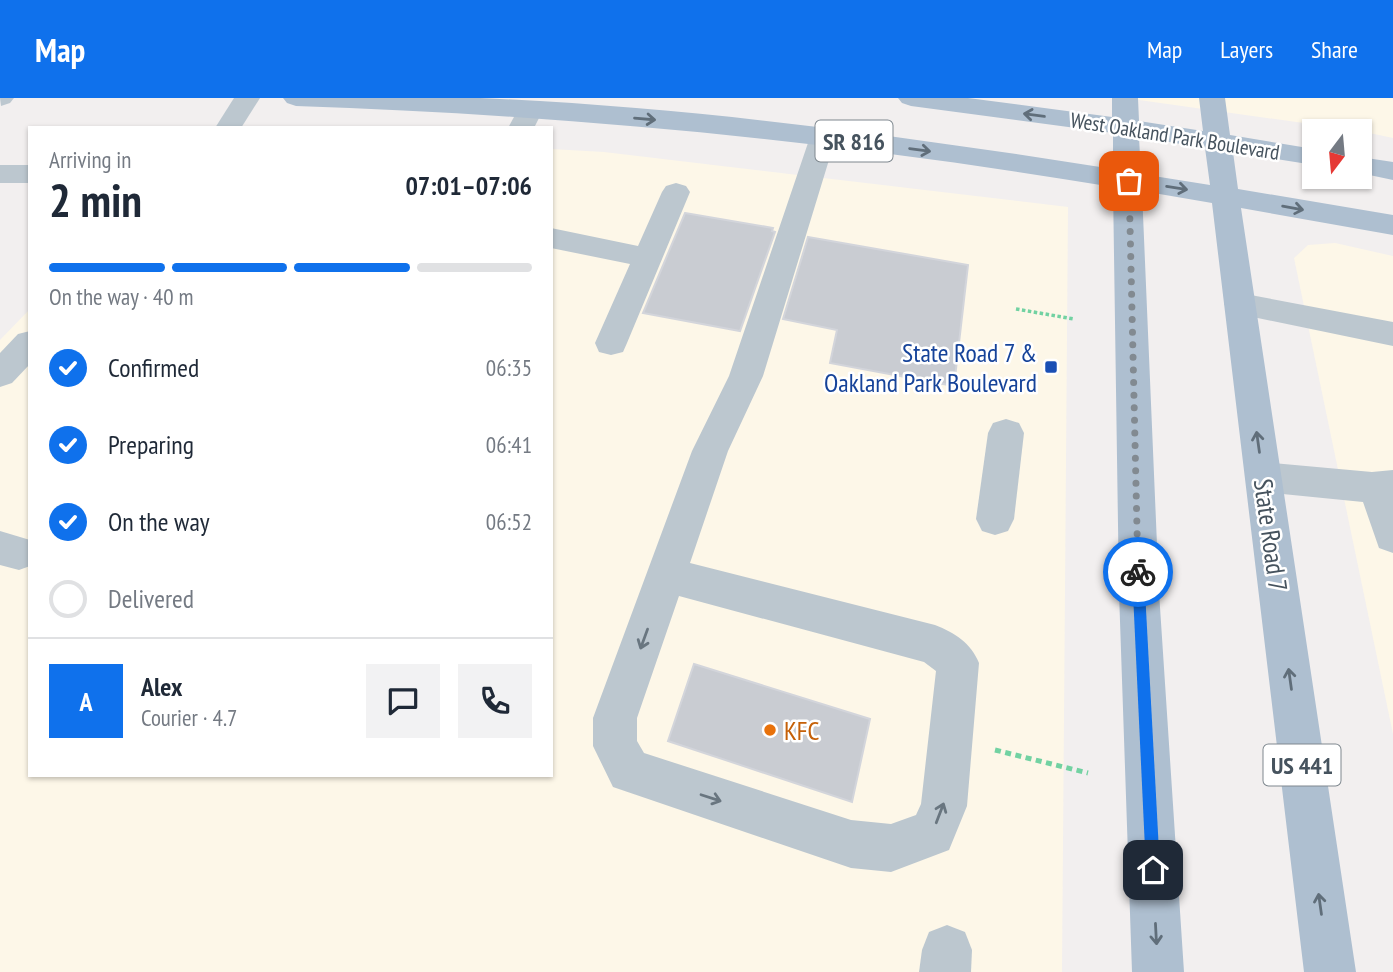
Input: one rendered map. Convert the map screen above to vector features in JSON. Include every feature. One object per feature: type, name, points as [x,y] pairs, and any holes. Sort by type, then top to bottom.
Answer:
[{"type":"main road","name":"West Oakland Park Boulevard","points":[[296,98],[525,119],[823,136],[1129,181],[1393,225]]},
{"type":"main road","points":[[1125,98],[1139,592],[1158,972]]},
{"type":"main road","name":"State Road 7","points":[[1212,98],[1330,972]]},
{"type":"main road","name":"West Oakland Park Boulevard","points":[[919,99],[1126,127],[1302,155]]},
{"type":"main road","points":[[1372,167],[1393,171]]},
{"type":"lane","points":[[229,126],[247,98]]},
{"type":"lane","points":[[667,575],[935,645],[958,663],[944,806],[932,833],[891,848],[851,844],[629,771],[615,746],[615,718],[710,452],[746,376],[823,136]]},
{"type":"lane","points":[[0,174],[28,174]]},
{"type":"lane","points":[[611,343],[676,192]]},
{"type":"lane","points":[[553,238],[648,258]]},
{"type":"lane","points":[[1240,304],[1393,334]]},
{"type":"lane","points":[[0,374],[28,345]]},
{"type":"lane","points":[[995,519],[1006,433]]},
{"type":"lane","points":[[1263,477],[1385,486],[1393,536]]},
{"type":"path","points":[[1016,309],[1074,319]]},
{"type":"path","points":[[950,739],[1088,773]]},
{"type":"shaded area","points":[[1125,98],[1393,98],[1393,138],[1372,134],[1372,119],[1302,119],[1302,123]]},
{"type":"shaded area","points":[[553,149],[604,152],[1068,207],[1062,972],[0,972],[0,340],[28,311],[28,777],[553,777]]},
{"type":"shaded area","points":[[1335,243],[1393,256],[1393,734],[1294,258],[1308,245]]},
{"type":"building","points":[[685,213],[773,228],[772,231],[775,232],[740,331],[643,313]]},
{"type":"building","points":[[808,237],[968,265],[954,386],[830,363],[837,330],[783,319]]},
{"type":"building","name":"KFC","points":[[694,664],[870,719],[852,802],[668,741]]},
{"type":"way so far","points":[[1129,181],[1138,572]]},
{"type":"place","name":"State Road 7 & Oakland Park Boulevard","points":[[1051,367]]},
{"type":"place","name":"KFC","points":[[770,730]]},
{"type":"route","points":[[1138,572],[1153,870]]}]
